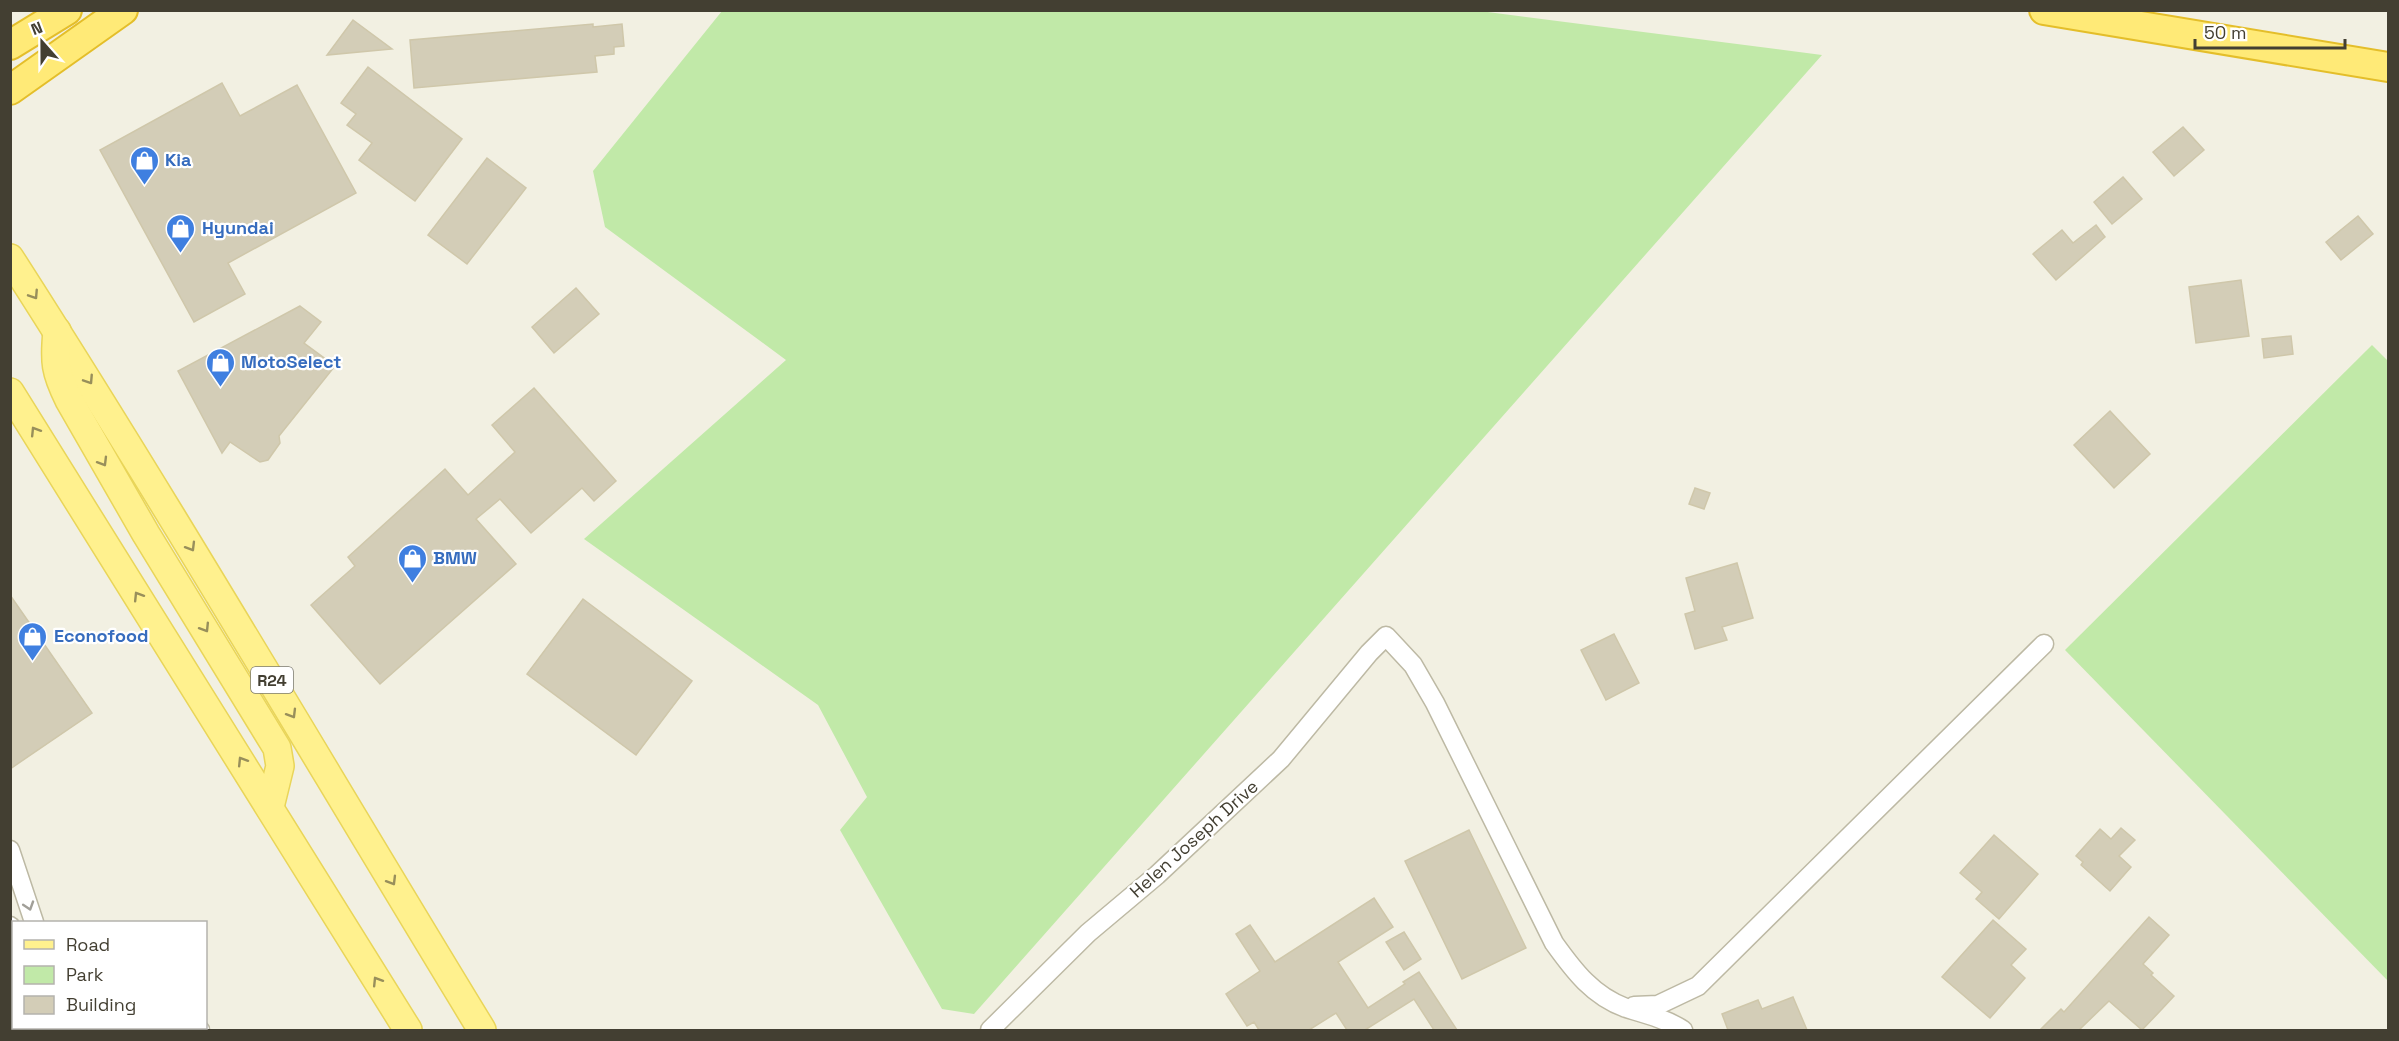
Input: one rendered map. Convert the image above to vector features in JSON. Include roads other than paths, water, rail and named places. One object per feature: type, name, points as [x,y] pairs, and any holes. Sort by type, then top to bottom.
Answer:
[{"type":"highway","points":[[10,45],[67,10]]},
{"type":"highway","points":[[10,90],[123,10]]},
{"type":"highway","points":[[2044,10],[2388,67]]},
{"type":"main road","name":"R24","points":[[10,258],[188,541],[482,1030]]},
{"type":"main road","points":[[57,331],[54,360],[61,384],[69,400],[146,534],[277,748],[280,766],[270,807]]},
{"type":"main road","points":[[10,392],[408,1030]]},
{"type":"street","name":"Helen Joseph Drive","points":[[990,1030],[1088,933],[1157,875],[1281,759],[1369,653],[1386,636],[1413,665],[1435,703],[1554,943],[1576,973],[1598,994],[1624,1007]]},
{"type":"street","points":[[1624,1007],[1658,1005],[1698,986],[2044,644]]},
{"type":"street","points":[[10,850],[34,921]]},
{"type":"street","points":[[1624,1007],[1675,1029]]},
{"type":"place","name":"Kia","points":[[144,186]]},
{"type":"place","name":"Hyundai","points":[[181,254]]},
{"type":"place","name":"MotoSelect","points":[[220,388]]},
{"type":"place","name":"BMW","points":[[412,584]]},
{"type":"place","name":"Econofood","points":[[33,662]]}]
